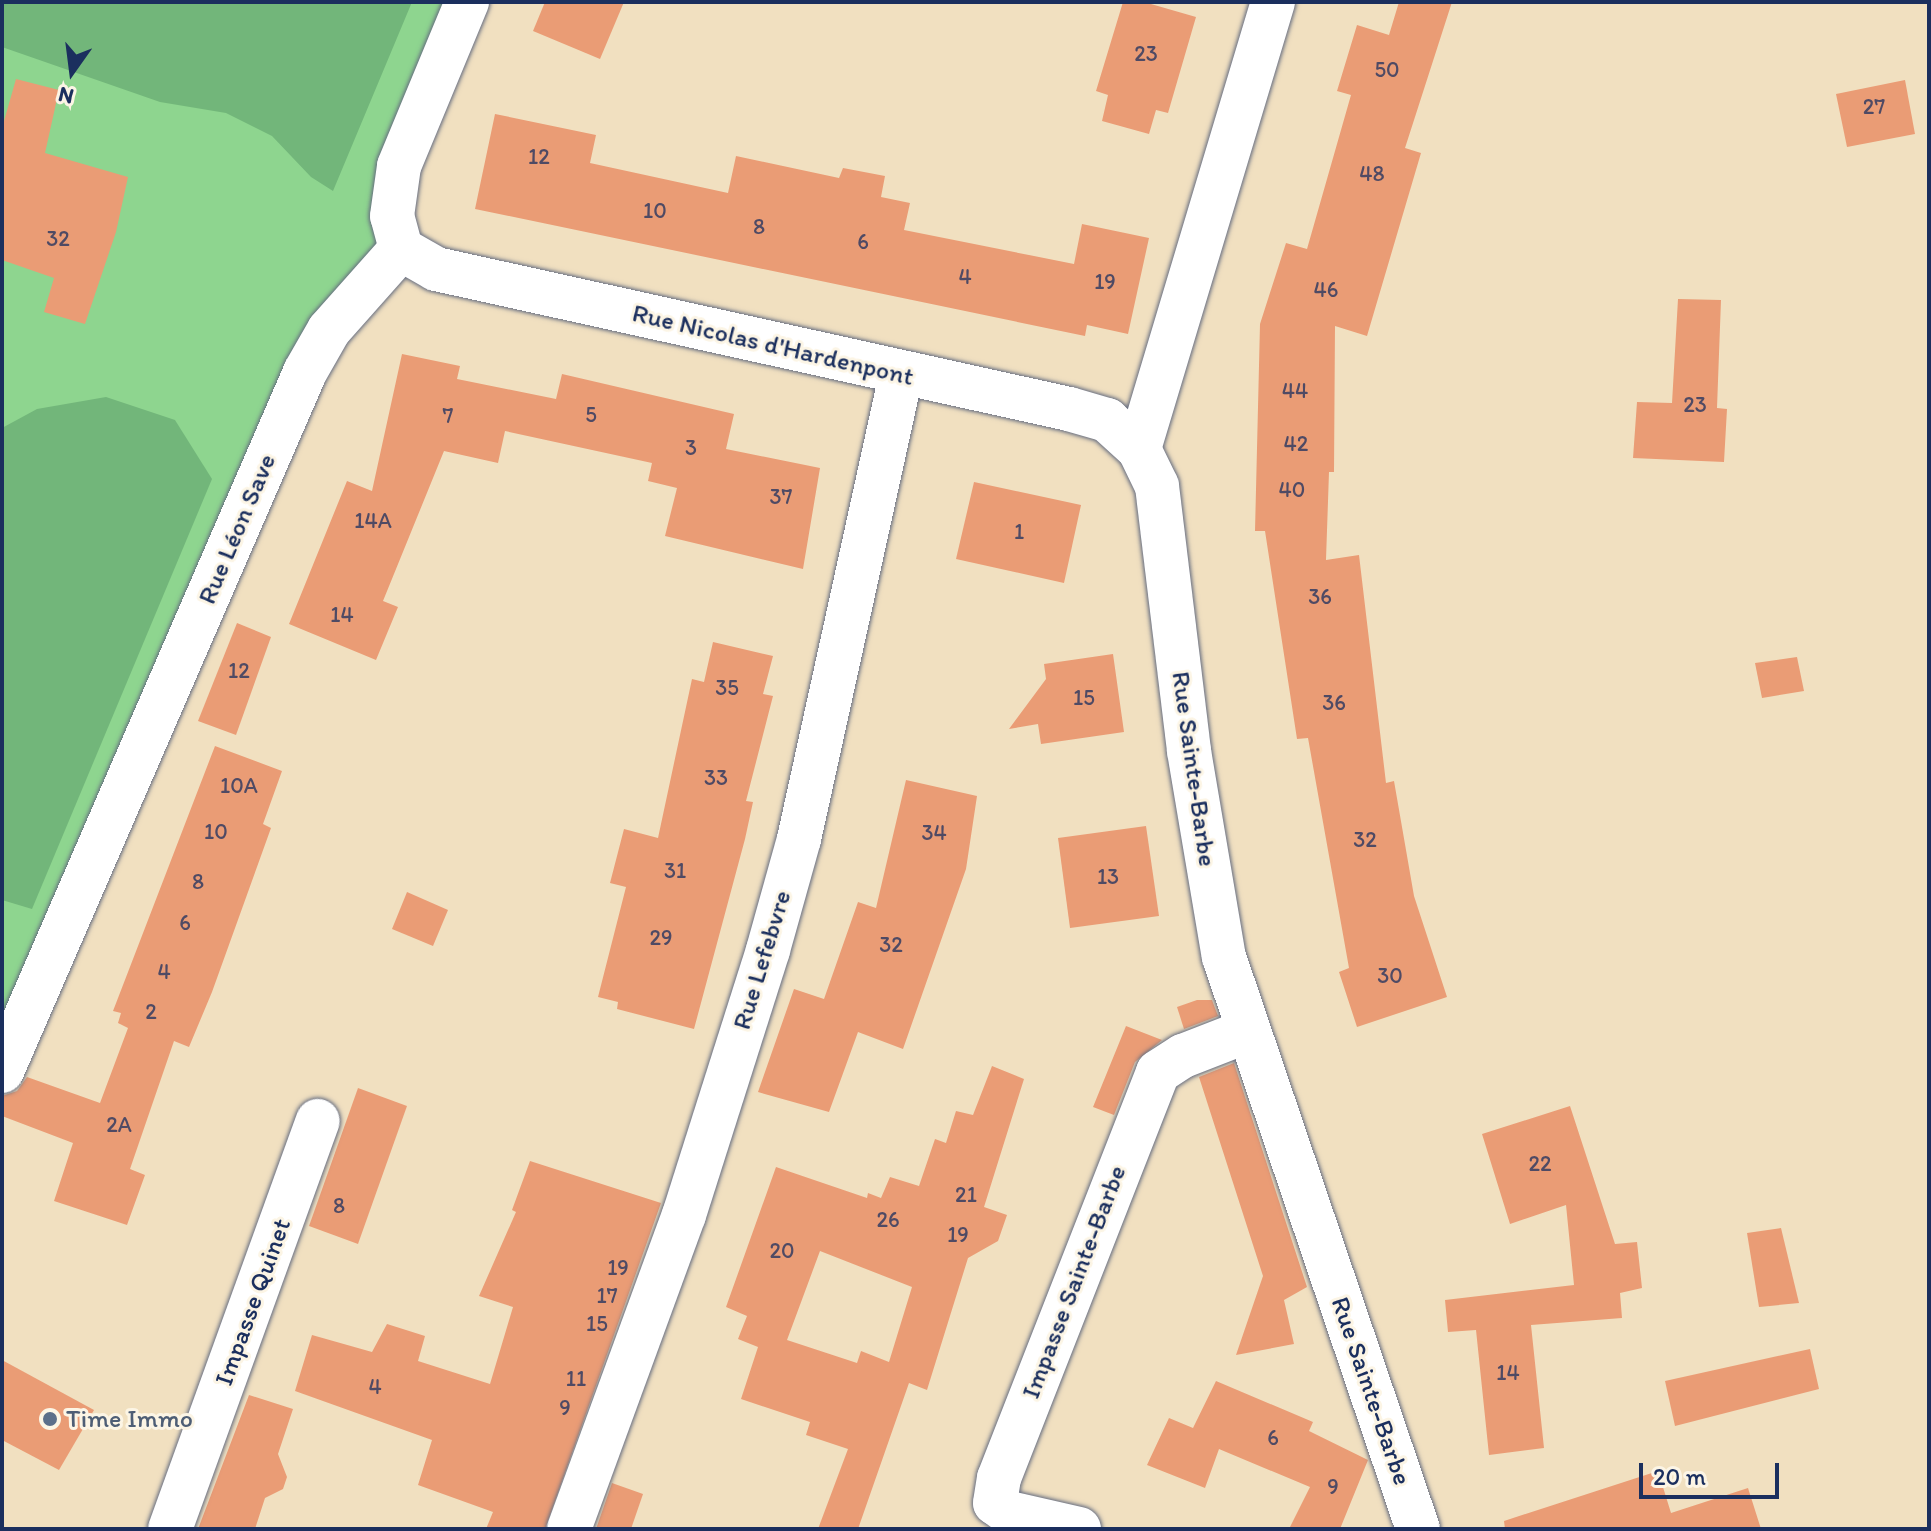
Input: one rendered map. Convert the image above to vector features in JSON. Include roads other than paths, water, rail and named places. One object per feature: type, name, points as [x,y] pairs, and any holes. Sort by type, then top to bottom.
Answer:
[{"type":"street","points":[[401,249],[392,216],[399,166],[467,2]]},
{"type":"street","points":[[1139,449],[1273,2]]},
{"type":"street","name":"Rue Nicolas d'Hardenpont","points":[[401,249],[436,269],[1082,413],[1107,420],[1139,449]]},
{"type":"street","name":"Rue Léon Save","points":[[2,1071],[305,372],[329,330],[401,249]]},
{"type":"street","name":"Rue Lefebvre","points":[[569,1529],[684,1215],[768,950],[799,839],[901,375]]},
{"type":"street","name":"Rue Sainte-Barbe","points":[[1139,449],[1157,486],[1202,841],[1224,957],[1418,1529]]},
{"type":"street","name":"Impasse Sainte-Barbe","points":[[1079,1529],[1009,1513],[995,1503],[999,1478],[1158,1072],[1183,1056],[1247,1031]]},
{"type":"street","name":"Impasse Quinet","points":[[170,1529],[318,1121]]},
{"type":"place","name":"Time Immo","points":[[50,1419]]}]
